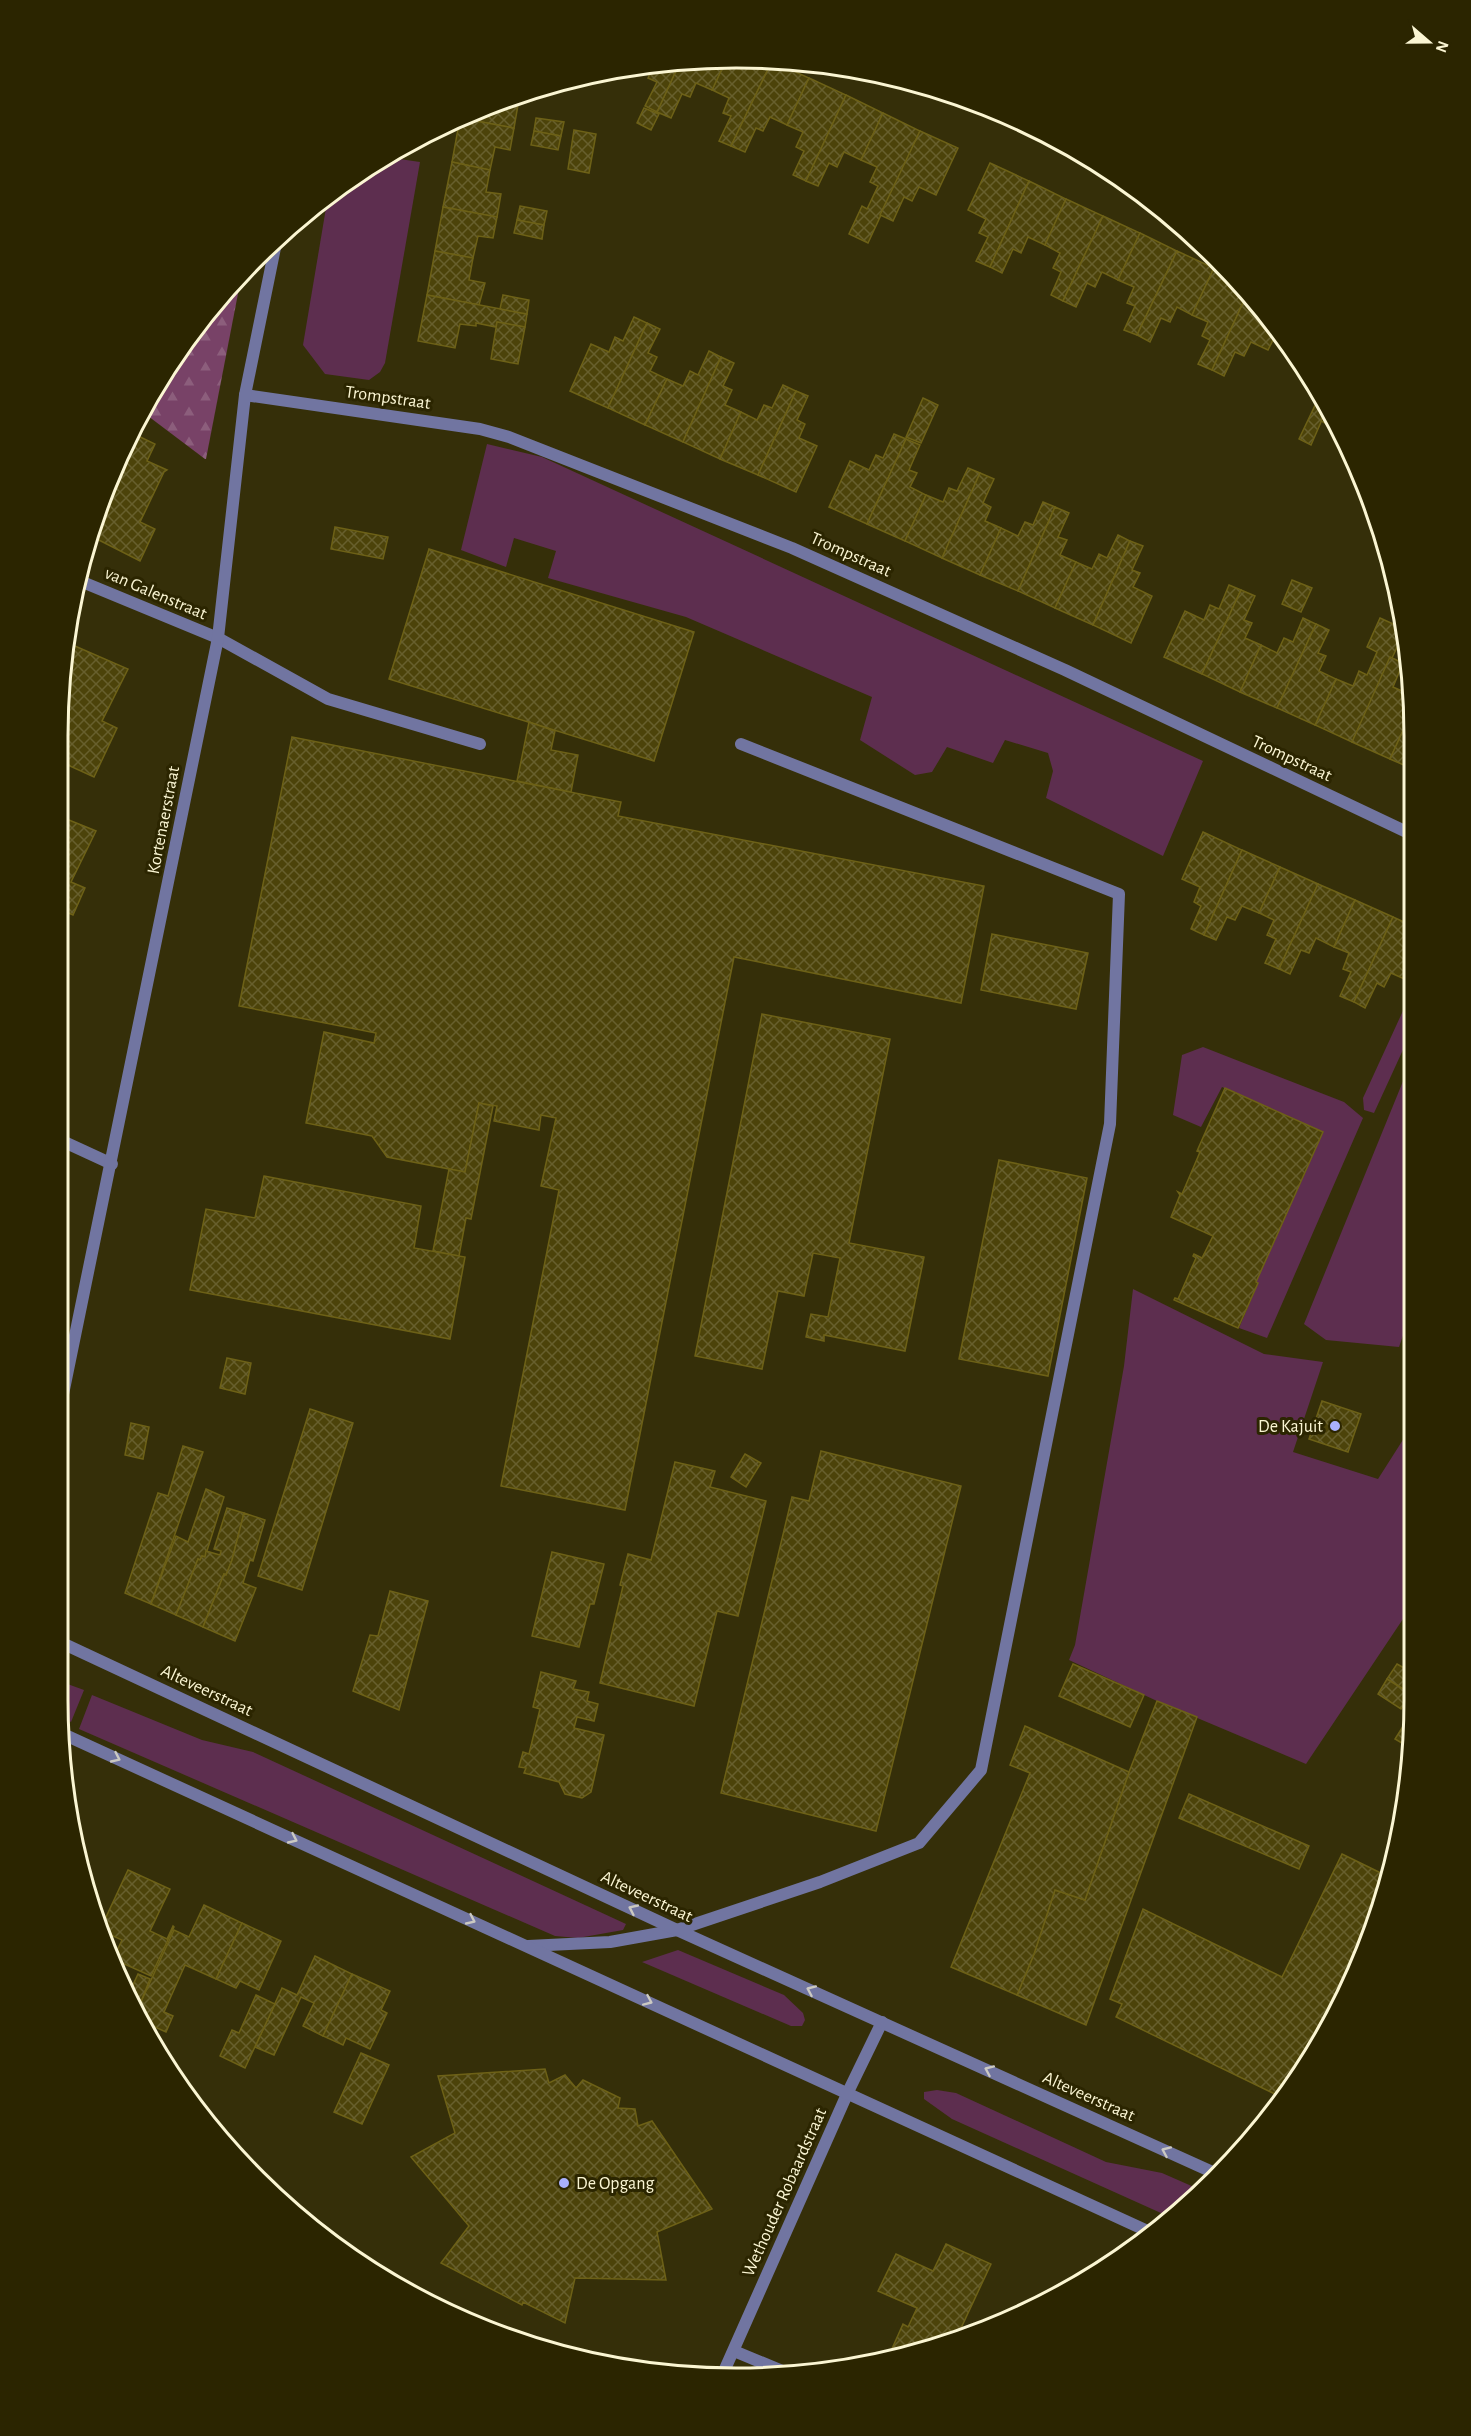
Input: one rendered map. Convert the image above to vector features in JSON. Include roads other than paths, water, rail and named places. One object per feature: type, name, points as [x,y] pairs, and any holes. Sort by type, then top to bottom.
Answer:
[{"type":"street","name":"Kortenaerstraat","points":[[68,1371],[218,638],[245,395],[274,253]]},
{"type":"street","name":"Trompstraat","points":[[245,395],[480,429],[509,437],[792,548],[1065,670],[1403,830]]},
{"type":"street","name":"van Galenstraat","points":[[85,583],[218,638],[328,699],[480,744]]},
{"type":"street","points":[[528,1946],[610,1942],[677,1930],[820,1882],[919,1843],[981,1770],[1110,1125],[1119,894],[741,744]]},
{"type":"street","points":[[68,1144],[112,1164]]},
{"type":"street","name":"Alteveerstraat","points":[[68,1646],[677,1930],[1210,2171]]},
{"type":"street","points":[[69,1737],[1143,2229]]},
{"type":"street","name":"Wethouder Robaardstraat","points":[[726,2368],[848,2092],[882,2022]]},
{"type":"street","points":[[734,2351],[773,2367]]},
{"type":"place","name":"De Kajuit","points":[[1335,1426]]},
{"type":"place","name":"De Opgang","points":[[564,2183]]}]
